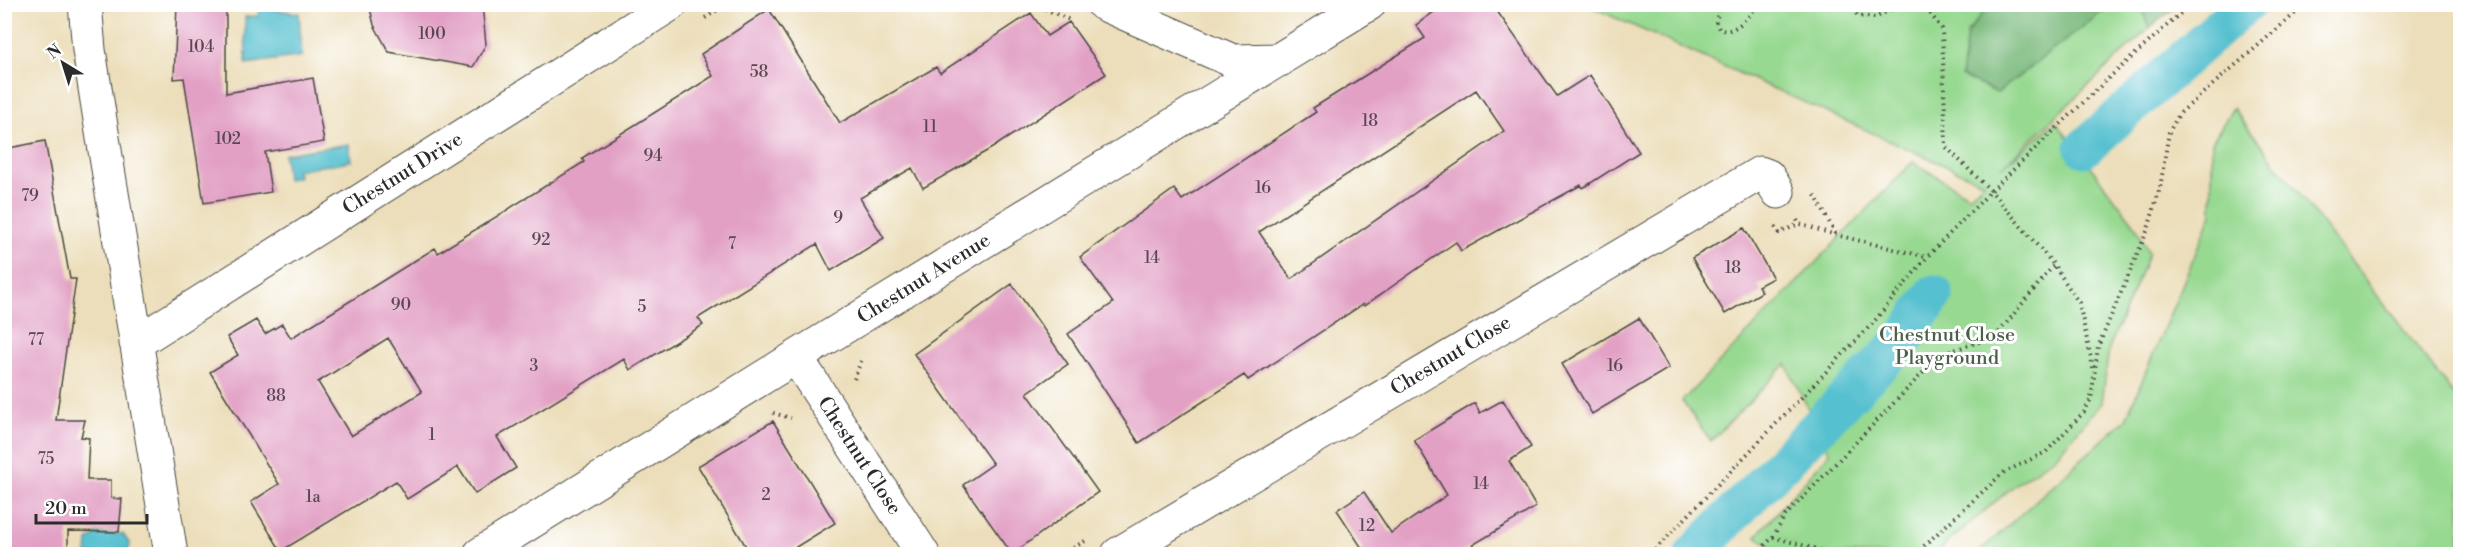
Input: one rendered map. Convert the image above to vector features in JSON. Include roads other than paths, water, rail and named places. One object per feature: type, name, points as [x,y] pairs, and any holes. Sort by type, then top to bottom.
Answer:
[{"type":"street","points":[[85,4],[89,50],[171,555]]},
{"type":"street","name":"Chestnut Drive","points":[[136,343],[671,4]]},
{"type":"street","points":[[1103,4],[1233,61],[1280,60]]},
{"type":"street","name":"Chestnut Avenue","points":[[480,555],[796,357],[1369,4]]},
{"type":"street","name":"Chestnut Close","points":[[1118,555],[1760,173],[1768,176],[1778,192]]},
{"type":"street","name":"Chestnut Close","points":[[796,357],[922,555]]},
{"type":"water","points":[[260,8],[299,13],[302,56],[246,64],[245,17],[258,16]]},
{"type":"water","points":[[349,144],[351,161],[297,170],[298,177],[287,179],[284,154]]},
{"type":"water","points":[[97,534],[123,534],[129,543],[129,554],[87,554],[88,541]]},
{"type":"waterway","points":[[2084,148],[2246,4]]},
{"type":"waterway","points":[[1694,554],[1905,338],[1934,294]]},
{"type":"park label","name":"Chestnut Close Playground","points":[[1947,346]]}]
